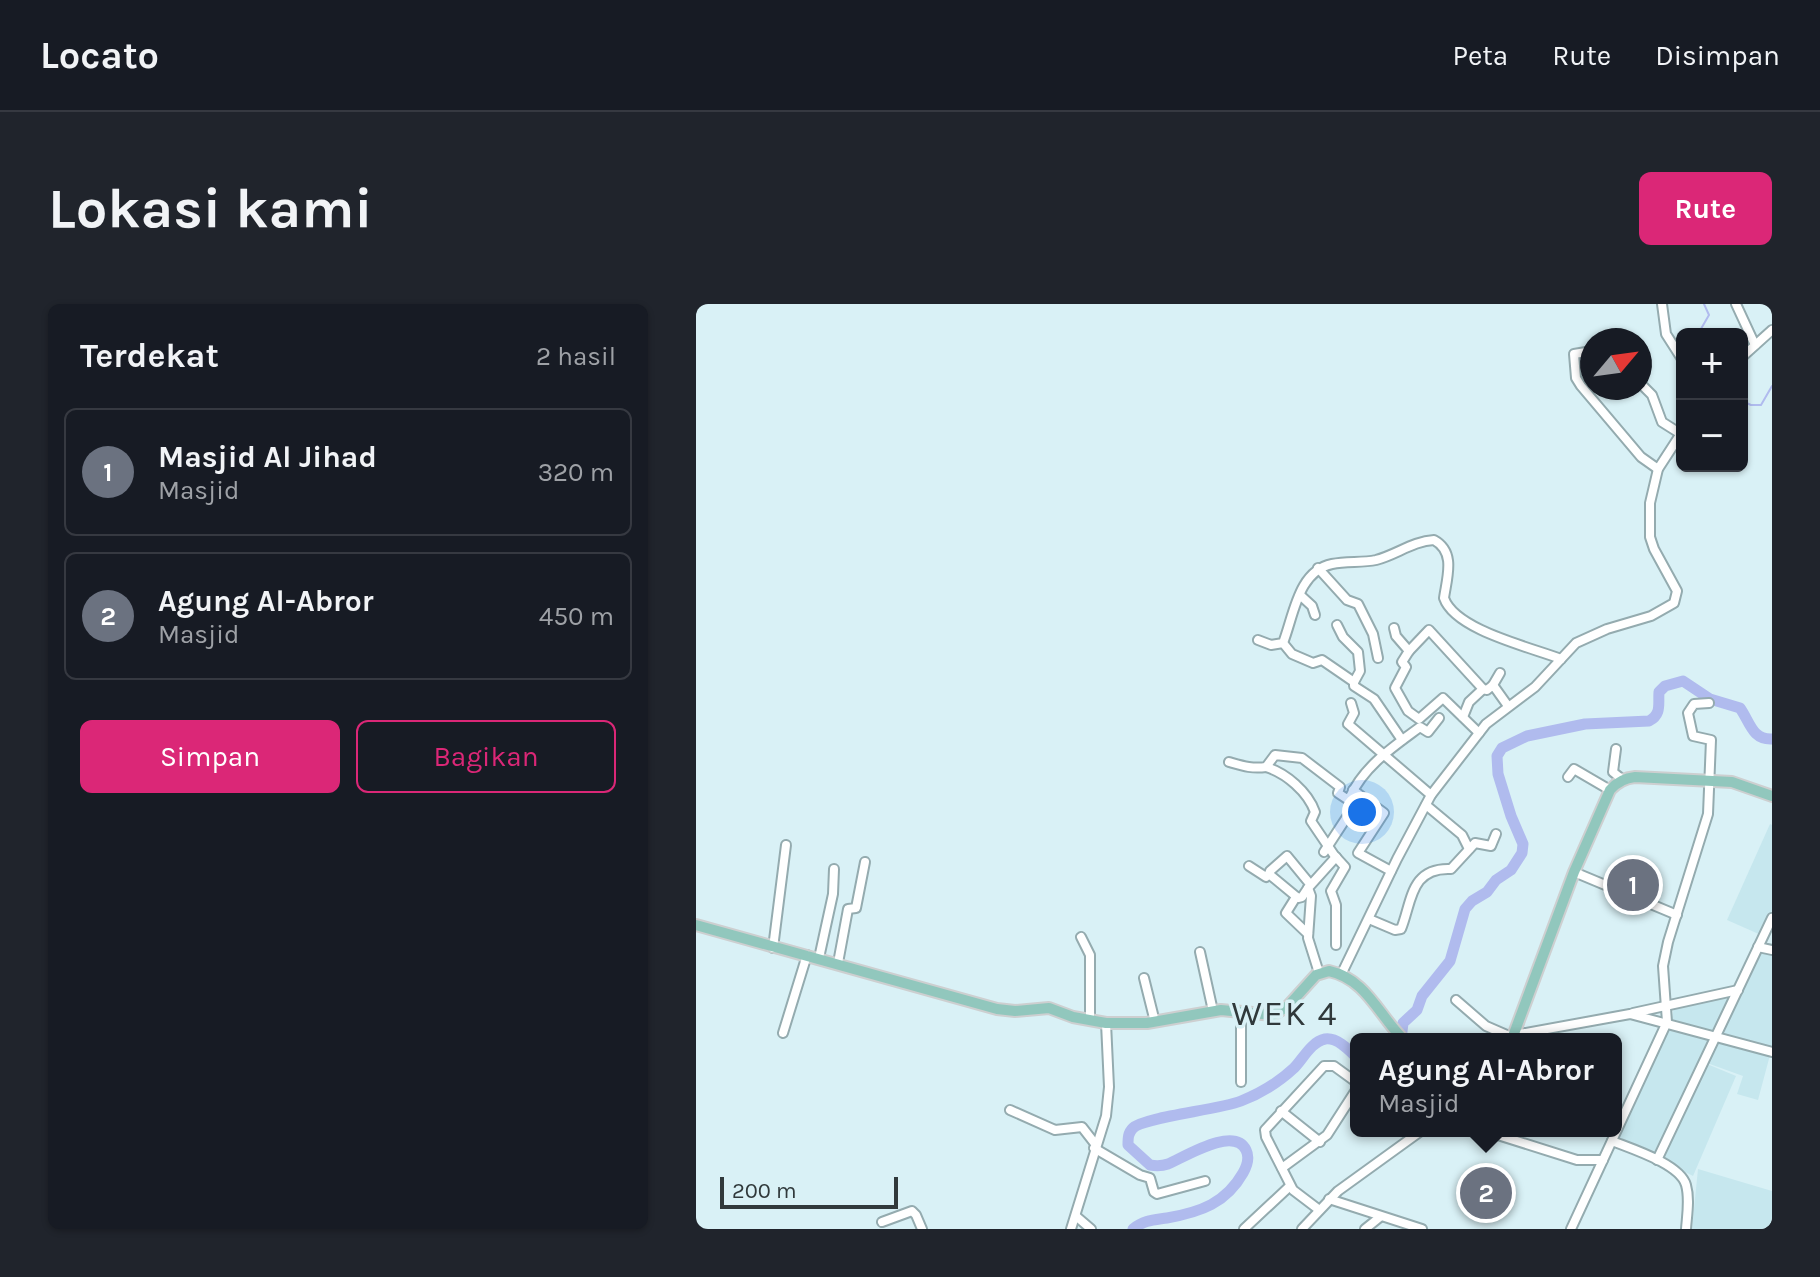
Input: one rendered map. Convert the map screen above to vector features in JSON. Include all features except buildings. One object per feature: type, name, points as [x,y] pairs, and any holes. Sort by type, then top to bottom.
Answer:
[{"type":"main road","points":[[1514,1033],[1574,872],[1610,790],[1623,780],[1635,777],[1737,783],[1772,796]]},
{"type":"main road","points":[[696,925],[997,1009],[1049,1008],[1106,1023],[1155,1022],[1213,1011],[1265,1015],[1280,1012],[1319,973],[1329,971],[1362,987],[1396,1033]]},
{"type":"street","points":[[1662,304],[1666,334],[1676,350]]},
{"type":"street","points":[[1736,304],[1755,345]]},
{"type":"street","points":[[1748,351],[1772,330]]},
{"type":"street","points":[[1580,353],[1574,354],[1576,378],[1580,384]]},
{"type":"street","points":[[1652,395],[1662,422],[1676,430]]},
{"type":"street","points":[[1592,400],[1641,457],[1658,469]]},
{"type":"street","points":[[1341,975],[1431,795],[1496,714],[1535,687],[1587,637],[1658,612],[1674,603],[1677,598],[1672,579],[1650,537],[1650,503],[1658,469],[1676,441]]},
{"type":"street","points":[[1283,643],[1304,584],[1318,568],[1334,563],[1373,560],[1410,545],[1434,540],[1441,544],[1449,559],[1444,598],[1451,611],[1484,632],[1561,659]]},
{"type":"street","points":[[1318,568],[1347,600],[1358,604],[1373,634],[1378,658]]},
{"type":"street","points":[[1300,595],[1312,606],[1315,615]]},
{"type":"street","points":[[1337,625],[1343,637],[1358,652],[1360,671],[1354,682]]},
{"type":"street","points":[[1394,628],[1397,639],[1409,651]]},
{"type":"street","points":[[1479,733],[1443,698],[1419,719],[1408,711],[1395,688],[1406,667],[1402,662],[1429,630],[1483,689]]},
{"type":"street","points":[[1258,640],[1271,645],[1283,643]]},
{"type":"street","points":[[1283,643],[1292,654],[1312,663],[1322,660],[1354,682],[1356,689],[1374,699],[1402,740]]},
{"type":"street","points":[[1463,717],[1471,700],[1493,685],[1500,673]]},
{"type":"street","points":[[1493,685],[1508,706]]},
{"type":"street","points":[[1351,703],[1354,713],[1348,723],[1358,735],[1431,795]]},
{"type":"street","points":[[1622,1119],[1667,1022],[1663,966],[1710,805],[1710,739],[1694,736],[1687,718],[1692,705],[1709,703]]},
{"type":"street","points":[[1266,767],[1275,755],[1302,758],[1340,787],[1338,793],[1347,799],[1364,774],[1384,754],[1420,727],[1428,732],[1439,718]]},
{"type":"street","points":[[1616,749],[1613,772],[1623,780]]},
{"type":"street","points":[[1229,762],[1247,768],[1266,767],[1281,772],[1309,799],[1315,812],[1311,821],[1327,850],[1345,868],[1331,891]]},
{"type":"street","points":[[1568,777],[1574,769],[1610,790]]},
{"type":"street","points":[[1327,850],[1356,803],[1351,793]]},
{"type":"street","points":[[1351,793],[1384,813],[1358,853],[1391,871]]},
{"type":"street","points":[[1426,805],[1462,835],[1469,849]]},
{"type":"street","points":[[1369,919],[1397,930],[1402,929],[1414,887],[1434,869],[1451,869],[1475,843],[1491,846],[1496,834]]},
{"type":"street","points":[[773,948],[786,845]]},
{"type":"street","points":[[1249,866],[1266,877],[1287,856],[1310,884],[1331,891]]},
{"type":"street","points":[[1269,874],[1300,899],[1336,857]]},
{"type":"street","points":[[838,963],[848,909],[856,908],[865,862]]},
{"type":"street","points":[[783,1033],[833,894],[834,869]]},
{"type":"street","points":[[1574,872],[1677,915]]},
{"type":"street","points":[[1310,884],[1308,934],[1319,973]]},
{"type":"street","points":[[1331,891],[1336,905],[1336,945]]},
{"type":"street","points":[[1296,897],[1286,913],[1308,934]]},
{"type":"street","points":[[1657,1160],[1772,918]]},
{"type":"street","points":[[1081,937],[1090,955],[1090,1020]]},
{"type":"street","points":[[1758,947],[1772,950]]},
{"type":"street","points":[[1200,952],[1213,1011]]},
{"type":"street","points":[[1144,978],[1155,1022]]},
{"type":"street","points":[[1533,1033],[1738,990]]},
{"type":"street","points":[[1456,1000],[1486,1026],[1502,1033]]},
{"type":"street","points":[[1241,1012],[1241,1082]]},
{"type":"street","points":[[1630,1014],[1772,1052]]},
{"type":"street","points":[[1071,1229],[1108,1103],[1106,1023]]},
{"type":"street","points":[[1318,1209],[1290,1186],[1265,1131],[1267,1125],[1327,1065],[1350,1078]]},
{"type":"street","points":[[1282,1168],[1320,1142],[1350,1100]]},
{"type":"street","points":[[1010,1110],[1051,1129],[1082,1127],[1095,1146],[1151,1179],[1157,1194],[1205,1181]]},
{"type":"street","points":[[1281,1111],[1320,1142]]},
{"type":"street","points":[[1302,1229],[1329,1199],[1410,1137]]},
{"type":"street","points":[[1503,1137],[1559,1156],[1585,1161],[1603,1160]]},
{"type":"street","points":[[1571,1229],[1614,1137]]},
{"type":"street","points":[[1612,1141],[1657,1160],[1680,1174],[1687,1190],[1686,1229]]},
{"type":"street","points":[[1244,1229],[1290,1186]]},
{"type":"street","points":[[1329,1199],[1419,1229]]},
{"type":"street","points":[[882,1222],[912,1211],[922,1229]]},
{"type":"street","points":[[1077,1217],[1091,1229]]},
{"type":"street","points":[[1365,1229],[1380,1217]]},
{"type":"shaded area","points":[[1770,824],[1772,911],[1761,935],[1727,920]]},
{"type":"shaded area","points":[[1760,948],[1772,952],[1772,1051],[1717,1037]]},
{"type":"shaded area","points":[[1730,997],[1712,1032],[1672,1019],[1674,1007]]},
{"type":"shaded area","points":[[1667,1027],[1713,1038],[1656,1158],[1615,1140],[1622,1137],[1622,1125]]},
{"type":"shaded area","points":[[1718,1040],[1770,1055],[1758,1100],[1737,1094],[1743,1076],[1707,1063]]},
{"type":"shaded area","points":[[1707,1064],[1736,1076],[1693,1176],[1660,1159]]},
{"type":"shaded area","points":[[1698,1169],[1772,1191],[1772,1229],[1692,1229]]},
{"type":"waterway","points":[[1701,328],[1709,315],[1704,304]]},
{"type":"waterway","points":[[1748,404],[1761,405],[1772,386]]},
{"type":"waterway","points":[[1402,1033],[1403,1023],[1417,1010],[1422,996],[1450,961],[1465,909],[1511,870],[1522,853],[1523,844],[1498,774],[1497,756],[1502,748],[1527,736],[1585,724],[1649,721],[1658,712],[1659,692],[1665,686],[1683,681],[1710,699],[1740,708],[1760,737],[1772,739]]},
{"type":"waterway","points":[[1133,1229],[1145,1222],[1191,1213],[1220,1199],[1236,1183],[1248,1159],[1240,1143],[1231,1141],[1208,1145],[1168,1164],[1150,1165],[1128,1145],[1133,1128],[1151,1120],[1248,1098],[1282,1078],[1311,1047],[1325,1039],[1338,1042],[1350,1052]]},
{"type":"place","name":"Masjid Al Jihad","points":[[1633,885]]},
{"type":"place","name":"Agung Al-Abror","points":[[1486,1193]]},
{"type":"district","name":"WEK 4","points":[[1285,1013]]}]
